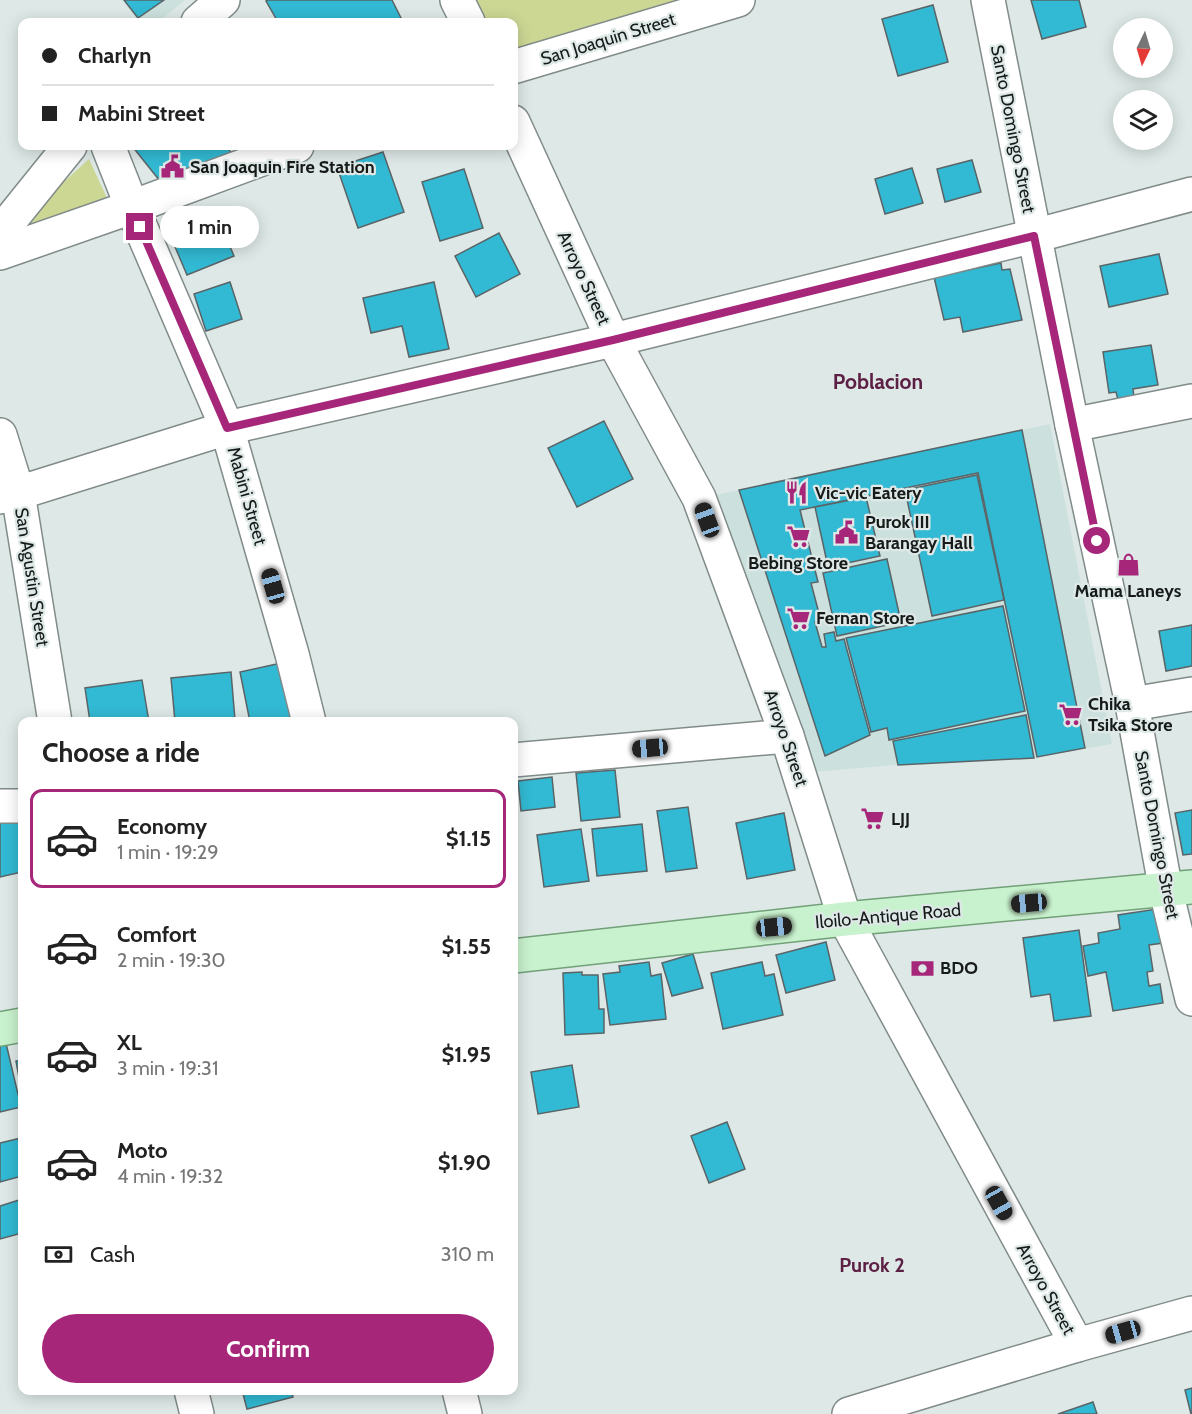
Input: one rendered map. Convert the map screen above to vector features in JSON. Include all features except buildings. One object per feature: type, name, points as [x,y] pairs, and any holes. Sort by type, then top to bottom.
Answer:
[{"type":"main road","name":"Iloilo-Antique Road","points":[[518,955],[845,919],[1179,889]]},
{"type":"main road","points":[[0,1029],[18,1026]]},
{"type":"street","points":[[203,18],[223,0]]},
{"type":"street","points":[[457,0],[466,18]]},
{"type":"street","name":"San Joaquin Street","points":[[518,66],[738,0]]},
{"type":"street","name":"Santo Domingo Street","points":[[988,0],[1072,425],[1132,704],[1179,889],[1192,999]]},
{"type":"street","name":"Arroyo Street","points":[[518,133],[613,340],[699,498],[787,736],[845,919],[1077,1345]]},
{"type":"street","points":[[0,233],[67,150]]},
{"type":"street","name":"Mabini Street","points":[[110,150],[227,428],[308,717]]},
{"type":"street","points":[[0,253],[286,150]]},
{"type":"street","points":[[9,495],[227,428],[613,340],[1034,236],[1192,194]]},
{"type":"street","points":[[1072,425],[1192,401]]},
{"type":"street","name":"San Agustin Street","points":[[0,435],[9,495],[54,717]]},
{"type":"street","points":[[1132,704],[1192,694]]},
{"type":"street","points":[[518,760],[787,736]]},
{"type":"street","points":[[0,806],[18,806]]},
{"type":"street","points":[[849,1414],[1192,1312]]},
{"type":"street","points":[[192,1395],[197,1414]]},
{"type":"street","points":[[460,1395],[465,1414]]},
{"type":"shaded area","points":[[122,0],[185,0],[163,18],[136,18]]},
{"type":"shaded area","points":[[1050,424],[1112,744],[1034,758],[957,760],[811,772],[716,495]]},
{"type":"green space","points":[[474,0],[716,0],[532,48],[518,47],[518,18],[483,18]]},
{"type":"green space","points":[[89,159],[107,198],[22,236],[55,190]]},
{"type":"place","name":"San Joaquin Fire Station","points":[[172,167]]},
{"type":"place","name":"Vic-vic Eatery","points":[[797,493]]},
{"type":"place","name":"Purok III Barangay Hall","points":[[847,532]]},
{"type":"place","name":"Bebing Store","points":[[798,537]]},
{"type":"place","name":"Mama Laneys","points":[[1128,565]]},
{"type":"place","name":"Fernan Store","points":[[798,618]]},
{"type":"place","name":"Chika Tsika Store","points":[[1070,714]]},
{"type":"place","name":"LJJ","points":[[873,819]]},
{"type":"place","name":"BDO","points":[[922,968]]},
{"type":"district","name":"Poblacion","points":[[878,382]]},
{"type":"district","name":"Purok 2","points":[[872,1265]]},
{"type":"route","points":[[140,227],[227,428],[613,340],[1034,236],[1097,541]]}]
